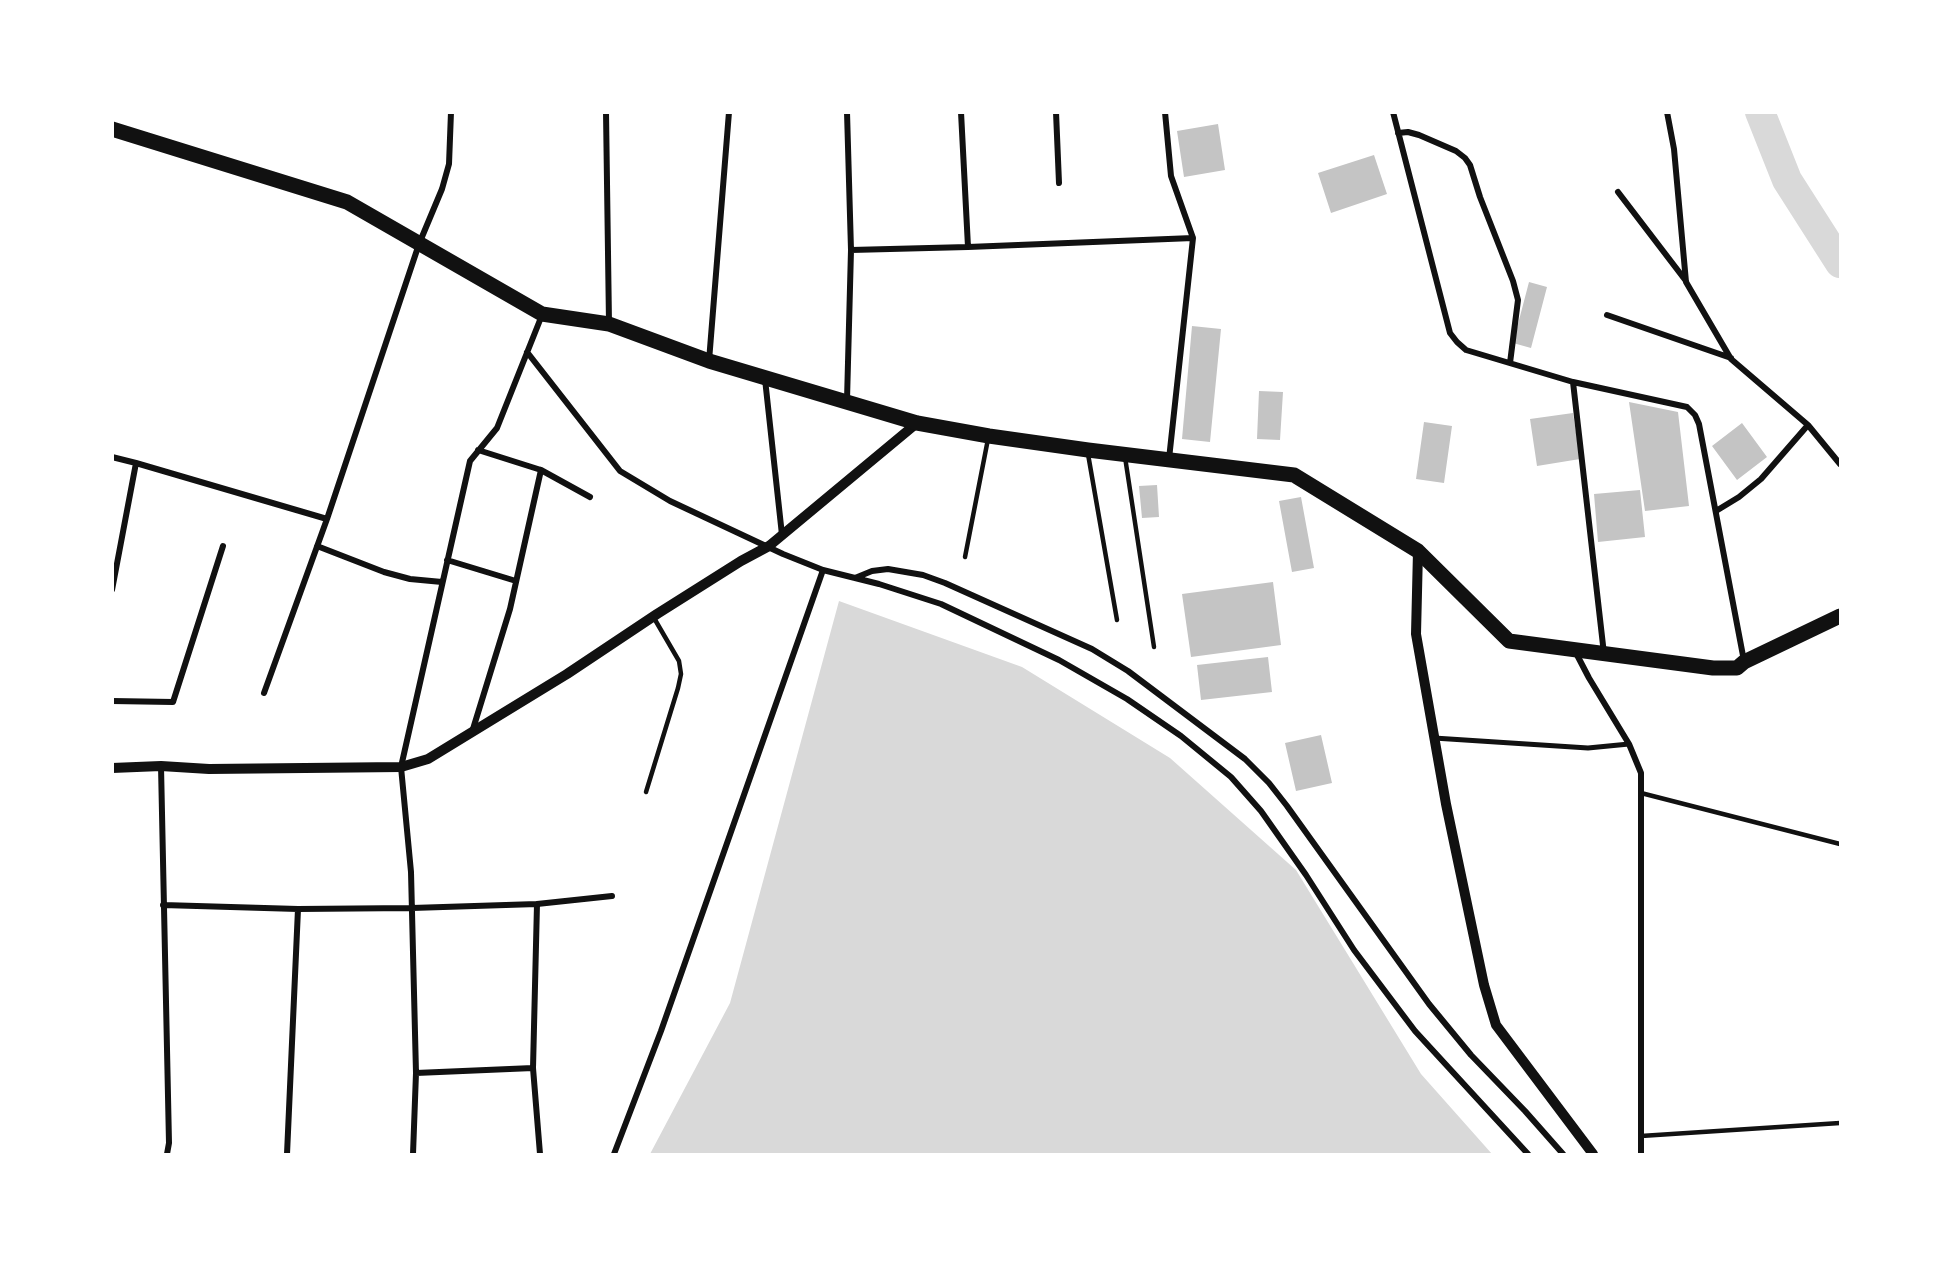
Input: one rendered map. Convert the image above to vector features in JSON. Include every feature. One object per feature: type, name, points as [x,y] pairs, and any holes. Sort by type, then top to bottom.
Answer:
[{"type":"main road","points":[[112,129],[347,202],[542,314],[609,324],[709,361],[917,423],[989,436],[1124,455],[1294,475],[1418,551],[1509,641],[1713,668],[1737,668],[1744,662],[1840,616]]},
{"type":"street","points":[[264,693],[327,519],[419,244],[442,189],[449,164],[451,112]]},
{"type":"street","points":[[606,112],[609,324]]},
{"type":"street","points":[[709,361],[729,112]]},
{"type":"street","points":[[847,112],[851,250],[847,401]]},
{"type":"street","points":[[961,112],[968,247]]},
{"type":"street","points":[[1056,112],[1059,183]]},
{"type":"street","points":[[1165,112],[1171,176],[1193,238],[1169,459]]},
{"type":"street","points":[[1393,112],[1450,333],[1457,342],[1466,350],[1573,382],[1687,407],[1695,416],[1699,424],[1744,662]]},
{"type":"street","points":[[1667,112],[1674,149],[1686,282]]},
{"type":"street","points":[[1398,133],[1408,132],[1419,135],[1456,151],[1470,165],[1518,300],[1510,363]]},
{"type":"street","points":[[1618,192],[1686,282],[1731,359],[1808,425],[1840,464]]},
{"type":"street","points":[[851,250],[1193,238]]},
{"type":"street","points":[[413,1155],[416,1073],[411,872],[401,767],[470,461],[497,428],[542,314]]},
{"type":"street","points":[[1607,315],[1731,359]]},
{"type":"street","points":[[527,352],[620,471],[670,501],[823,570],[879,584],[941,604],[1059,660],[1181,736],[1231,777],[1261,811],[1306,874],[1354,950],[1414,1031],[1528,1155]]},
{"type":"street","points":[[765,379],[782,536]]},
{"type":"street","points":[[1573,382],[1604,655]]},
{"type":"street","points":[[112,768],[161,766],[209,769],[401,767],[428,759],[567,674],[653,616],[741,561],[769,546],[917,423]]},
{"type":"street","points":[[1716,511],[1739,497],[1761,479],[1808,425]]},
{"type":"street","points":[[478,450],[541,470],[590,497]]},
{"type":"street","points":[[112,457],[327,519]]},
{"type":"street","points":[[112,590],[136,463]]},
{"type":"street","points":[[472,733],[510,609],[541,470]]},
{"type":"street","points":[[112,701],[173,702],[224,546]]},
{"type":"street","points":[[317,546],[384,572],[410,579],[442,582]]},
{"type":"street","points":[[1418,551],[1416,634],[1434,738],[1484,984],[1496,1025],[1593,1155]]},
{"type":"street","points":[[447,560],[516,581]]},
{"type":"street","points":[[855,578],[872,571],[888,569],[923,575],[1092,649],[1128,671],[1245,759],[1269,783],[1287,806],[1429,1004],[1471,1055],[1525,1111],[1563,1155]]},
{"type":"street","points":[[614,1155],[661,1031],[823,570]]},
{"type":"street","points":[[1574,649],[1629,744],[1641,773],[1641,1155]]},
{"type":"street","points":[[1434,738],[1588,748],[1629,744]]},
{"type":"street","points":[[161,766],[169,1143],[167,1155]]},
{"type":"street","points":[[163,905],[298,909],[412,908],[537,904],[612,896]]},
{"type":"street","points":[[537,904],[533,1068],[540,1155]]},
{"type":"street","points":[[287,1155],[298,909]]},
{"type":"street","points":[[416,1073],[533,1068]]},
{"type":"lane","points":[[965,557],[989,436]]},
{"type":"lane","points":[[1088,450],[1117,620]]},
{"type":"lane","points":[[1124,455],[1154,647]]},
{"type":"lane","points":[[646,792],[681,674],[679,661],[653,616]]},
{"type":"lane","points":[[1641,793],[1840,844]]},
{"type":"lane","points":[[1641,1136],[1840,1123]]},
{"type":"shaded area","points":[[839,601],[1022,667],[1170,758],[1296,870],[1421,1074],[1492,1154],[650,1154],[730,1003]]},
{"type":"building","points":[[1218,124],[1225,170],[1184,177],[1177,131]]},
{"type":"building","points":[[1374,155],[1387,194],[1331,213],[1318,173]]},
{"type":"building","points":[[1529,282],[1547,287],[1531,348],[1513,343]]},
{"type":"building","points":[[1192,326],[1221,329],[1210,442],[1182,439]]},
{"type":"building","points":[[1259,391],[1283,392],[1280,440],[1257,439]]},
{"type":"building","points":[[1629,402],[1678,412],[1689,506],[1645,511]]},
{"type":"building","points":[[1573,413],[1580,459],[1537,466],[1530,419]]},
{"type":"building","points":[[1424,422],[1452,426],[1444,483],[1416,479]]},
{"type":"building","points":[[1742,423],[1767,457],[1737,480],[1712,446]]},
{"type":"building","points":[[1157,485],[1159,517],[1142,518],[1139,486]]},
{"type":"building","points":[[1640,490],[1645,537],[1598,542],[1594,494]]},
{"type":"building","points":[[1301,497],[1314,568],[1292,572],[1279,501]]},
{"type":"building","points":[[1273,582],[1281,645],[1191,657],[1182,594]]},
{"type":"building","points":[[1268,657],[1272,692],[1201,700],[1197,665]]},
{"type":"building","points":[[1321,735],[1332,783],[1296,791],[1285,743]]},
{"type":"waterway","points":[[1760,112],[1787,180],[1840,263]]}]
